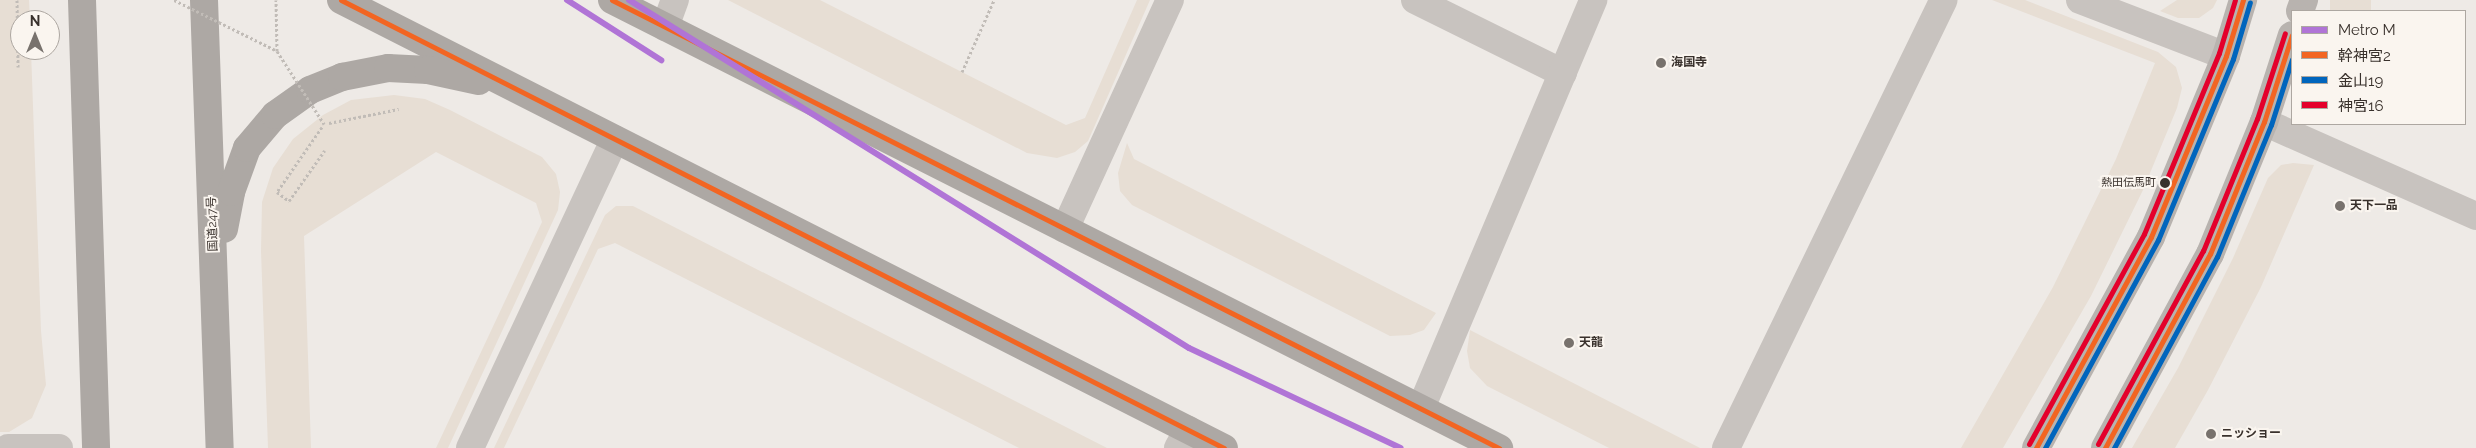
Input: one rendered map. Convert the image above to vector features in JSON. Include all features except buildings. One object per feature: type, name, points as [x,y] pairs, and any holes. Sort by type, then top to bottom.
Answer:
[{"type":"highway","points":[[82,0],[96,448]]},
{"type":"highway","name":"国道247号","points":[[204,0],[220,448]]},
{"type":"highway","points":[[341,0],[615,139],[1183,439],[1224,448]]},
{"type":"highway","points":[[612,0],[1499,448]]},
{"type":"highway","points":[[215,280],[231,192],[247,148],[275,115],[310,90],[342,77],[388,68],[428,70],[517,89]]},
{"type":"main road","points":[[2036,448],[2151,237],[2226,56],[2243,0]]},
{"type":"main road","points":[[2105,448],[2210,254],[2264,122],[2291,38]]},
{"type":"street","points":[[665,26],[675,0]]},
{"type":"street","points":[[1064,229],[1170,0]]},
{"type":"street","points":[[1415,0],[1562,73]]},
{"type":"street","points":[[1421,408],[1593,0]]},
{"type":"street","points":[[1726,448],[1944,0]]},
{"type":"street","points":[[2080,0],[2226,56]]},
{"type":"street","points":[[2264,122],[2476,216]]},
{"type":"street","points":[[470,448],[615,139]]},
{"type":"street","points":[[8,448],[60,448]]},
{"type":"path","points":[[17,0],[18,67]]},
{"type":"path","points":[[174,0],[276,51],[324,124]]},
{"type":"path","points":[[276,0],[276,51]]},
{"type":"path","points":[[962,72],[994,0]]},
{"type":"path","points":[[325,150],[289,201],[277,192],[324,124],[399,109]]},
{"type":"shaded area","points":[[0,0],[29,0],[30,10],[10,10],[10,60],[31,60],[41,331],[46,385],[32,418],[9,432],[0,432]]},
{"type":"shaded area","points":[[728,0],[820,0],[1066,125],[1085,118],[1137,0],[1150,0],[1088,141],[1075,152],[1057,158],[1027,153]]},
{"type":"shaded area","points":[[1992,0],[2025,0],[2158,52],[2176,67],[2182,88],[2177,108],[2143,190],[2091,296],[2003,448],[1961,448],[2053,287],[2116,159],[2155,63]]},
{"type":"shaded area","points":[[2177,0],[2217,0],[2213,8],[2199,18],[2178,18],[2160,11]]},
{"type":"shaded area","points":[[2330,0],[2371,0],[2371,10],[2330,10]]},
{"type":"shaded area","points":[[394,95],[425,99],[542,157],[556,174],[560,192],[558,210],[448,448],[436,448],[542,222],[536,203],[436,152],[304,236],[311,448],[268,448],[261,251],[262,202],[273,168],[293,139],[323,115],[351,100]]},
{"type":"shaded area","points":[[1127,143],[1134,159],[1436,313],[1424,330],[1410,335],[1390,336],[1132,205],[1120,191],[1118,173]]},
{"type":"shaded area","points":[[2293,163],[2314,165],[2261,287],[2208,390],[2175,448],[2132,448],[2178,368],[2233,258],[2268,178],[2281,165]]},
{"type":"shaded area","points":[[616,206],[633,206],[1107,448],[1019,448],[615,243],[598,249],[504,448],[494,448],[605,215]]},
{"type":"shaded area","points":[[1470,330],[1700,448],[1609,448],[1487,386],[1470,368],[1467,351]]},
{"type":"metro line","name":"M","points":[[567,0],[661,60]]},
{"type":"metro line","name":"M","points":[[629,0],[1189,348],[1401,448]]},
{"type":"transit line","name":"幹神宮2","points":[[341,0],[1224,448]]},
{"type":"transit line","name":"幹神宮2","points":[[612,0],[1499,448]]},
{"type":"transit line","name":"神宮16","points":[[2029,444],[2144,234],[2219,53],[2235,0]]},
{"type":"transit line","name":"幹神宮2","points":[[2036,448],[2151,237],[2226,56],[2243,0]]},
{"type":"transit line","name":"金山19","points":[[2045,448],[2158,240],[2233,59],[2250,2]]},
{"type":"transit line","name":"神宮16","points":[[2098,444],[2203,251],[2257,119],[2285,33]]},
{"type":"transit line","name":"幹神宮2","points":[[2105,448],[2210,254],[2264,122],[2291,38]]},
{"type":"transit line","name":"金山19","points":[[2114,448],[2217,257],[2271,125],[2291,62]]},
{"type":"place","name":"海国寺","points":[[1661,63]]},
{"type":"place","name":"熱田伝馬町","points":[[2165,183]]},
{"type":"place","name":"天下一品","points":[[2340,206]]},
{"type":"place","name":"天龍","points":[[1569,343]]},
{"type":"place","name":"ニッショー","points":[[2211,434]]}]
